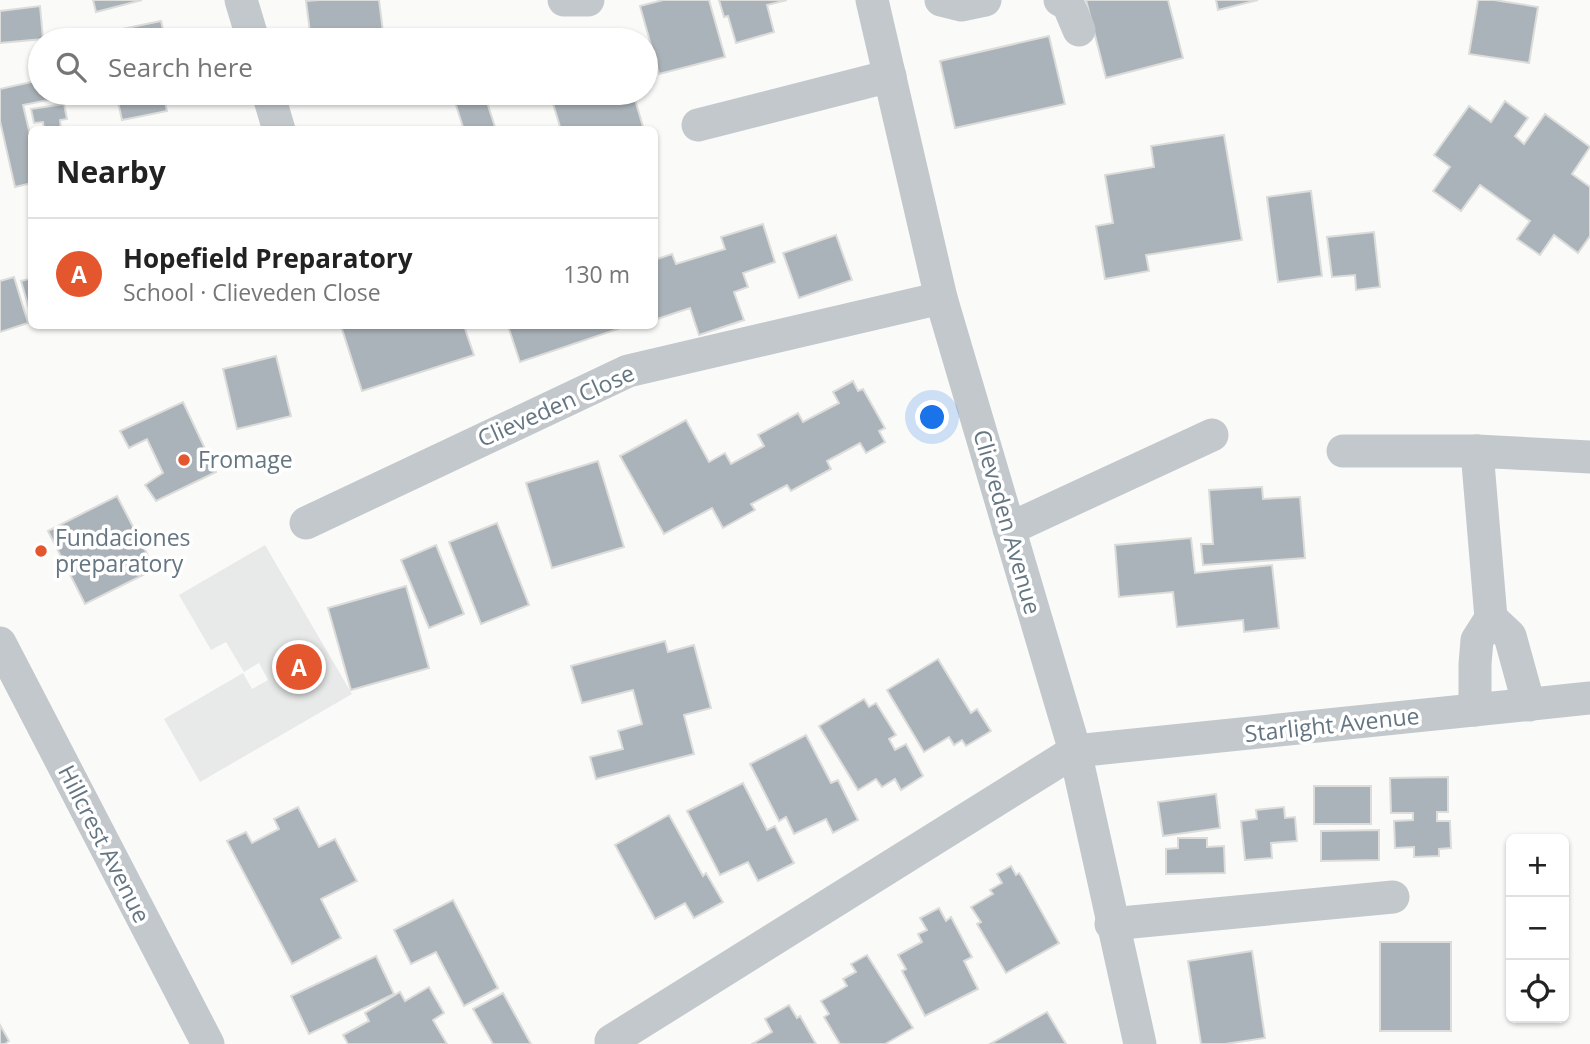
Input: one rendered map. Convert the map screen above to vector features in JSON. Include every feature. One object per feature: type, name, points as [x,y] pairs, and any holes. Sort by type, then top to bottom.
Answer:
[{"type":"street","points":[[241,0],[249,28]]},
{"type":"street","points":[[564,0],[588,0]]},
{"type":"street","name":"Clieveden Avenue","points":[[872,0],[941,298],[1075,751],[1111,924],[1140,1044]]},
{"type":"street","points":[[941,0],[961,5],[985,0]]},
{"type":"street","points":[[1060,0],[1068,4],[1079,30]]},
{"type":"street","points":[[698,125],[890,76]]},
{"type":"street","points":[[272,105],[278,126]]},
{"type":"street","name":"Clieveden Close","points":[[306,523],[628,370],[941,298]]},
{"type":"street","points":[[1009,529],[1212,435]]},
{"type":"street","points":[[1343,451],[1477,451],[1590,457]]},
{"type":"street","points":[[1475,710],[1477,640],[1492,618],[1477,451]]},
{"type":"street","points":[[1492,618],[1510,636],[1529,705]]},
{"type":"street","name":"Hillcrest Avenue","points":[[0,643],[208,1044]]},
{"type":"street","name":"Starlight Avenue","points":[[1075,751],[1590,698]]},
{"type":"street","points":[[611,1041],[1075,751]]},
{"type":"street","points":[[1111,924],[1393,897]]},
{"type":"shaded area","points":[[265,545],[352,694],[200,782],[164,719],[243,673],[252,689],[268,680],[259,663],[244,672],[226,642],[211,650],[179,595]]},
{"type":"building","points":[[93,0],[142,0],[96,12]]},
{"type":"building","points":[[379,0],[382,28],[309,28],[306,1]]},
{"type":"building","points":[[663,0],[709,0],[725,57],[659,74],[658,28],[646,28],[640,6]]},
{"type":"building","points":[[719,0],[787,0],[767,5],[774,32],[736,43],[728,16],[724,17]]},
{"type":"building","points":[[1086,0],[1168,0],[1183,58],[1106,78]]},
{"type":"building","points":[[1216,0],[1258,0],[1218,10]]},
{"type":"building","points":[[1478,0],[1538,7],[1529,63],[1469,54]]},
{"type":"building","points":[[40,6],[42,28],[28,28],[28,40],[0,43],[0,11]]},
{"type":"building","points":[[161,21],[163,28],[127,28]]},
{"type":"building","points":[[1049,36],[1065,104],[955,128],[940,61]]},
{"type":"building","points":[[28,83],[28,104],[23,105],[28,126],[28,184],[15,187],[0,121],[0,89]]},
{"type":"building","points":[[1505,101],[1528,118],[1515,136],[1524,144],[1545,114],[1590,147],[1572,174],[1590,187],[1590,236],[1578,253],[1554,235],[1540,255],[1517,239],[1530,221],[1480,185],[1461,211],[1433,191],[1450,167],[1434,155],[1469,106],[1491,122]]},
{"type":"building","points":[[64,105],[67,119],[60,120],[61,126],[44,126],[43,122],[34,123],[31,109]]},
{"type":"building","points":[[119,105],[166,105],[167,111],[122,120]]},
{"type":"building","points":[[456,105],[488,105],[495,126],[463,126]]},
{"type":"building","points":[[553,105],[637,105],[643,126],[560,126]]},
{"type":"building","points":[[1224,135],[1242,240],[1146,255],[1149,271],[1105,279],[1096,226],[1113,223],[1105,175],[1154,167],[1151,146]]},
{"type":"building","points":[[1311,191],[1322,276],[1278,282],[1267,197]]},
{"type":"building","points":[[763,224],[775,262],[743,273],[748,287],[734,292],[744,320],[699,335],[690,308],[658,319],[658,259],[672,254],[676,264],[725,249],[721,237]]},
{"type":"building","points":[[1374,232],[1380,287],[1356,290],[1355,275],[1332,277],[1327,237]]},
{"type":"building","points":[[836,235],[852,280],[799,298],[783,253]]},
{"type":"building","points":[[14,277],[28,323],[0,332],[0,281]]},
{"type":"building","points":[[28,279],[28,305],[21,281]]},
{"type":"building","points":[[342,329],[465,329],[474,355],[362,391]]},
{"type":"building","points":[[509,329],[618,329],[520,362]]},
{"type":"building","points":[[276,356],[291,416],[237,429],[223,369]]},
{"type":"building","points":[[853,381],[858,391],[863,389],[885,428],[879,431],[885,442],[866,453],[860,443],[827,461],[831,469],[791,491],[787,485],[751,504],[755,510],[723,528],[712,508],[664,534],[620,456],[686,420],[709,462],[725,453],[731,464],[764,446],[758,435],[798,413],[803,422],[839,403],[833,392]]},
{"type":"building","name":"Fromage","points":[[183,402],[216,472],[156,501],[145,485],[163,473],[147,439],[129,448],[120,431]]},
{"type":"building","points":[[598,461],[624,547],[552,568],[526,483]]},
{"type":"building","points":[[1262,487],[1263,499],[1300,497],[1305,558],[1203,565],[1201,544],[1213,544],[1209,490]]},
{"type":"building","points":[[117,496],[155,569],[85,604],[48,531]]},
{"type":"building","points":[[497,523],[529,605],[481,624],[449,542]]},
{"type":"building","points":[[1191,538],[1195,573],[1272,565],[1279,628],[1244,632],[1243,620],[1177,627],[1173,592],[1119,597],[1115,545]]},
{"type":"building","points":[[436,545],[464,614],[429,628],[401,560]]},
{"type":"building","points":[[406,586],[429,668],[351,690],[328,608]]},
{"type":"building","points":[[665,641],[668,652],[694,645],[711,708],[684,715],[694,754],[596,779],[590,757],[623,749],[618,731],[642,724],[633,690],[582,703],[571,666]]},
{"type":"building","points":[[938,659],[971,713],[977,709],[991,731],[966,746],[962,740],[954,745],[949,737],[924,752],[887,690]]},
{"type":"building","points":[[864,699],[869,707],[876,703],[896,735],[889,739],[895,750],[906,744],[923,776],[901,790],[895,779],[882,787],[876,779],[858,790],[819,726]]},
{"type":"building","points":[[806,735],[831,783],[838,780],[858,820],[833,833],[826,819],[794,834],[786,817],[779,821],[750,764]]},
{"type":"building","points":[[1448,777],[1448,812],[1437,812],[1437,821],[1450,821],[1451,848],[1439,849],[1439,856],[1414,857],[1414,847],[1395,848],[1394,821],[1413,820],[1413,813],[1391,813],[1390,778]]},
{"type":"building","points":[[743,783],[767,830],[775,826],[794,863],[758,881],[748,862],[720,875],[687,811]]},
{"type":"building","points":[[1314,786],[1371,786],[1371,824],[1314,824]]},
{"type":"building","points":[[1216,794],[1220,828],[1163,836],[1158,802]]},
{"type":"building","points":[[298,807],[319,847],[335,839],[357,881],[321,899],[341,938],[292,964],[227,841],[246,832],[252,843],[279,829],[274,819]]},
{"type":"building","points":[[1284,807],[1285,818],[1295,817],[1297,841],[1271,843],[1272,858],[1245,860],[1241,821],[1257,819],[1256,810]]},
{"type":"building","points":[[669,815],[703,876],[706,873],[723,902],[694,918],[685,903],[655,919],[615,845]]},
{"type":"building","points":[[1379,830],[1379,860],[1321,861],[1321,831]]},
{"type":"building","points":[[1178,838],[1207,838],[1207,847],[1224,846],[1225,873],[1166,874],[1166,849],[1178,848]]},
{"type":"building","points":[[1011,866],[1016,875],[1019,873],[1022,877],[1059,943],[1006,973],[977,924],[981,922],[971,907],[993,894],[990,890],[1002,883],[997,874]]},
{"type":"building","points":[[453,900],[498,988],[464,1006],[436,952],[411,964],[394,930]]},
{"type":"building","points":[[939,908],[946,921],[951,917],[972,957],[964,961],[978,989],[925,1016],[902,971],[906,969],[898,955],[922,942],[918,934],[927,930],[920,918]]},
{"type":"building","points":[[1380,942],[1451,942],[1451,1031],[1380,1031]]},
{"type":"building","points":[[1252,951],[1265,1038],[1225,1044],[1201,1044],[1188,961]]},
{"type":"building","points":[[867,955],[913,1028],[885,1044],[840,1044],[824,1017],[829,1014],[821,1001],[847,986],[843,979],[856,972],[851,964]]},
{"type":"building","points":[[376,956],[394,994],[309,1034],[291,996]]},
{"type":"building","points":[[429,987],[444,1013],[433,1020],[447,1044],[348,1044],[343,1035],[369,1021],[365,1013],[400,992],[405,1001]]},
{"type":"building","points":[[503,993],[531,1044],[493,1044],[473,1009]]},
{"type":"building","points":[[789,1005],[797,1018],[800,1016],[816,1044],[752,1044],[772,1032],[765,1019]]},
{"type":"building","points":[[1047,1012],[1066,1044],[990,1044]]},
{"type":"building","points":[[0,1025],[9,1041],[5,1044],[0,1044]]},
{"type":"place","name":"Fromage","points":[[184,460]]},
{"type":"place","name":"Fundaciones preparatory","points":[[41,551]]},
{"type":"place","name":"Hopefield Preparatory","points":[[299,667]]}]
